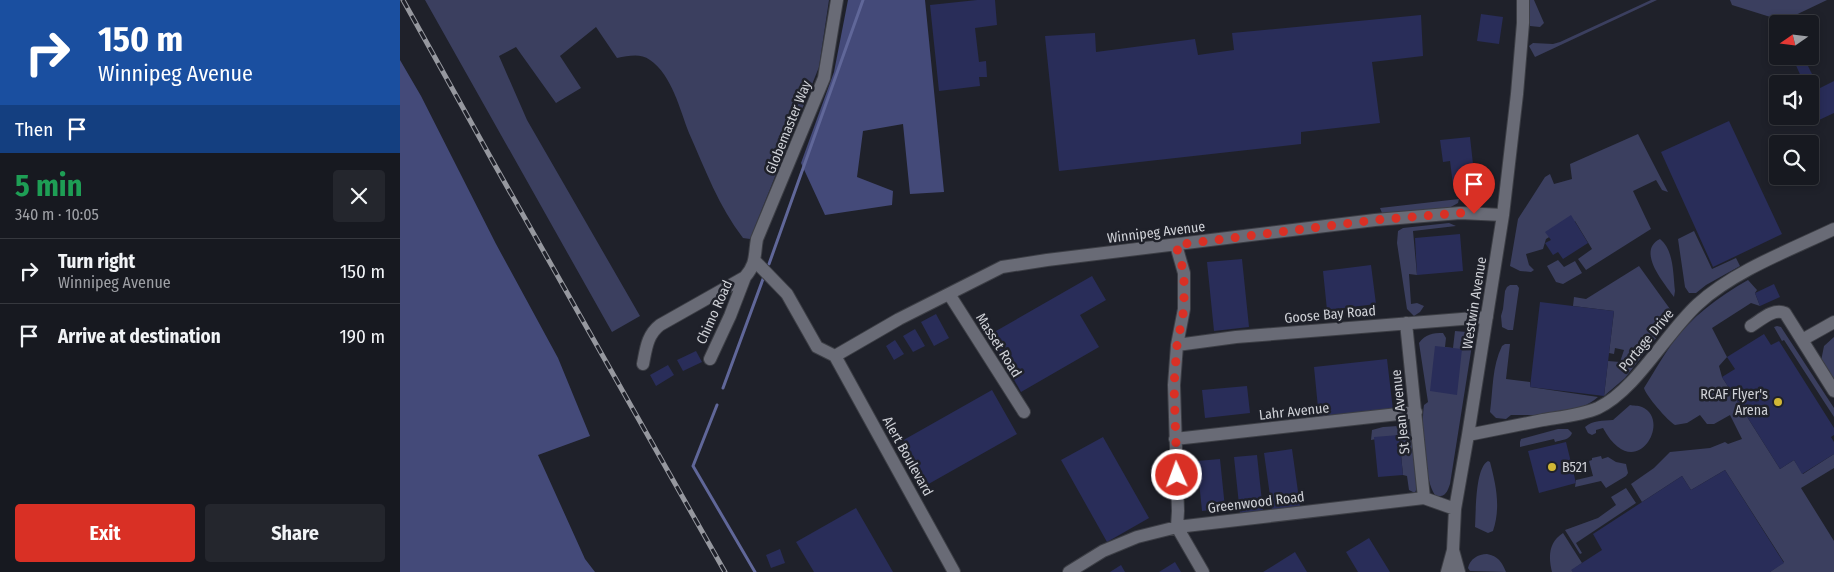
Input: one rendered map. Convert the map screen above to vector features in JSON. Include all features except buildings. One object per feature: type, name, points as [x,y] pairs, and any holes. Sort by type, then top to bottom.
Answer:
[{"type":"street","name":"Globemaster Way","points":[[755,261],[757,239],[824,78],[837,0]]},
{"type":"street","name":"Westwin Avenue","points":[[1447,572],[1453,550],[1455,509],[1502,215],[1517,94],[1523,0]]},
{"type":"street","name":"Winnipeg Avenue","points":[[834,356],[899,319],[1002,267],[1385,219],[1460,213],[1502,215]]},
{"type":"street","name":"Portage Drive","points":[[1468,435],[1598,408],[1617,395],[1631,382],[1682,319],[1710,293],[1743,273],[1834,229]]},
{"type":"street","points":[[1176,245],[1184,273],[1184,309],[1177,345],[1174,385],[1177,527],[1203,572]]},
{"type":"street","name":"Chimo Road","points":[[710,359],[746,277],[753,269],[755,261]]},
{"type":"street","points":[[755,261],[787,294],[817,347],[834,356]]},
{"type":"street","points":[[643,364],[652,331],[746,277]]},
{"type":"street","name":"Masset Road","points":[[949,294],[1024,412]]},
{"type":"street","points":[[1751,326],[1774,312],[1779,311],[1785,314],[1834,391]]},
{"type":"street","name":"Goose Bay Road","points":[[1177,345],[1236,337],[1486,317]]},
{"type":"street","points":[[1802,340],[1834,322]]},
{"type":"street","name":"St Jean Avenue","points":[[1406,323],[1424,498]]},
{"type":"street","name":"Alert Boulevard","points":[[834,356],[954,572]]},
{"type":"street","name":"Lahr Avenue","points":[[1175,439],[1416,412]]},
{"type":"street","name":"Greenwood Road","points":[[1069,572],[1103,551],[1136,537],[1177,527],[1424,498],[1455,509]]},
{"type":"street","name":"Westwin Avenue","points":[[1453,550],[1459,572]]},
{"type":"shaded area","points":[[425,0],[829,0],[819,67],[750,239],[743,238],[727,214],[689,133],[670,84],[658,66],[650,60],[638,56],[617,58],[596,27],[560,56],[581,88],[556,103],[516,47],[499,56],[527,120],[640,316],[612,332]]},
{"type":"shaded area","points":[[848,0],[925,0],[944,192],[910,194],[903,124],[863,131],[857,177],[893,191],[892,205],[825,215],[801,163],[834,72]]},
{"type":"shaded area","points":[[1530,0],[1534,0],[1544,23],[1540,27],[1530,26]]},
{"type":"shaded area","points":[[1651,0],[1657,0],[1535,57],[1529,46],[1533,43],[1553,44],[1560,42]]},
{"type":"shaded area","points":[[1730,0],[1827,0],[1796,15],[1769,15],[1769,17],[1732,5]]},
{"type":"shaded area","points":[[400,60],[421,96],[496,244],[558,358],[590,436],[538,455],[585,559],[595,572],[400,572]]},
{"type":"shaded area","points":[[1638,134],[1668,192],[1662,190],[1656,180],[1633,191],[1651,229],[1586,270],[1578,259],[1592,249],[1575,221],[1546,239],[1543,249],[1526,254],[1529,265],[1534,270],[1531,272],[1520,271],[1510,266],[1518,219],[1545,177],[1550,174],[1554,184],[1572,179],[1570,164]]},
{"type":"shaded area","points":[[1459,199],[1458,203],[1449,208],[1382,213],[1380,208]]},
{"type":"shaded area","points":[[1449,223],[1456,226],[1413,231],[1417,275],[1409,274],[1411,304],[1417,303],[1424,306],[1414,316],[1407,309],[1397,243],[1398,231],[1403,228]]},
{"type":"shaded area","points":[[1694,231],[1712,269],[1736,258],[1740,266],[1706,285],[1696,293],[1689,293],[1685,287],[1678,239]]},
{"type":"shaded area","points":[[1660,239],[1668,249],[1670,256],[1673,270],[1674,297],[1659,276],[1651,259],[1653,244]]},
{"type":"shaded area","points":[[1558,260],[1564,267],[1575,261],[1582,273],[1563,284],[1556,282],[1547,266]]},
{"type":"shaded area","points":[[1639,266],[1670,309],[1668,323],[1625,378],[1604,396],[1608,361],[1620,362],[1624,350],[1615,348],[1614,354],[1609,353],[1614,311],[1573,306],[1574,297],[1586,299]]},
{"type":"shaded area","points":[[1748,280],[1757,290],[1755,293],[1760,306],[1751,303],[1712,328],[1727,357],[1719,366],[1722,377],[1780,469],[1794,460],[1803,474],[1834,454],[1834,468],[1801,488],[1834,541],[1834,572],[1770,572],[1784,562],[1725,470],[1691,490],[1682,476],[1642,502],[1631,484],[1654,468],[1670,452],[1710,448],[1725,442],[1728,444],[1742,439],[1730,415],[1714,424],[1707,424],[1700,415],[1687,423],[1675,425],[1667,419],[1644,388],[1667,350],[1687,325],[1726,293]]},
{"type":"shaded area","points":[[1510,285],[1517,285],[1519,288],[1513,330],[1502,327],[1501,316],[1505,291]]},
{"type":"shaded area","points":[[1774,327],[1781,327],[1834,408],[1834,417],[1784,340],[1782,341]]},
{"type":"shaded area","points":[[1455,331],[1467,332],[1472,345],[1450,484],[1445,494],[1436,496],[1429,479],[1424,452],[1423,413],[1424,405],[1428,402],[1419,343],[1430,335],[1443,333],[1446,338],[1445,347],[1453,348]]},
{"type":"shaded area","points":[[1834,337],[1834,384],[1821,361],[1824,346]]},
{"type":"shaded area","points":[[1510,344],[1506,379],[1530,382],[1530,387],[1598,397],[1589,404],[1557,414],[1511,415],[1506,419],[1496,418],[1490,412],[1493,378],[1496,362],[1502,346]]},
{"type":"shaded area","points":[[1630,405],[1642,407],[1651,414],[1653,424],[1652,435],[1638,451],[1627,451],[1615,445],[1603,428],[1596,430],[1596,433],[1592,435],[1588,433],[1585,427],[1591,423],[1613,420]]},
{"type":"shaded area","points":[[1398,426],[1407,427],[1411,436],[1417,487],[1415,493],[1409,490],[1407,476],[1403,475],[1399,435],[1371,440],[1372,430]]},
{"type":"shaded area","points":[[1558,429],[1568,429],[1572,433],[1569,437],[1555,442],[1554,439],[1520,447],[1521,439]]},
{"type":"shaded area","points":[[1601,456],[1602,459],[1608,457],[1616,462],[1626,464],[1628,473],[1626,476],[1606,488],[1601,481],[1575,487],[1576,480],[1593,476],[1589,461],[1592,458]]},
{"type":"shaded area","points":[[1488,461],[1490,462],[1497,496],[1497,513],[1493,531],[1488,533],[1475,527],[1478,481],[1484,465]]},
{"type":"shaded area","points":[[1626,488],[1636,503],[1576,543],[1582,553],[1580,554],[1565,530],[1598,518],[1616,505],[1611,497]]},
{"type":"shaded area","points":[[1563,533],[1582,563],[1572,570],[1573,572],[1552,572],[1550,555],[1552,545]]},
{"type":"shaded area","points":[[1487,554],[1499,560],[1506,572],[1470,571],[1468,568],[1473,560],[1478,556]]},
{"type":"waterway","points":[[769,264],[863,0]]},
{"type":"waterway","points":[[723,388],[763,279]]},
{"type":"waterway","points":[[717,405],[693,466],[755,572]]},
{"type":"railway","points":[[403,0],[725,572]]},
{"type":"place","name":"RCAF Flyer's Arena","points":[[1778,402]]},
{"type":"place","name":"B521","points":[[1552,467]]},
{"type":"route","points":[[1177,475],[1174,385],[1177,345],[1184,309],[1184,273],[1176,245],[1375,220],[1460,213],[1474,214]]}]
